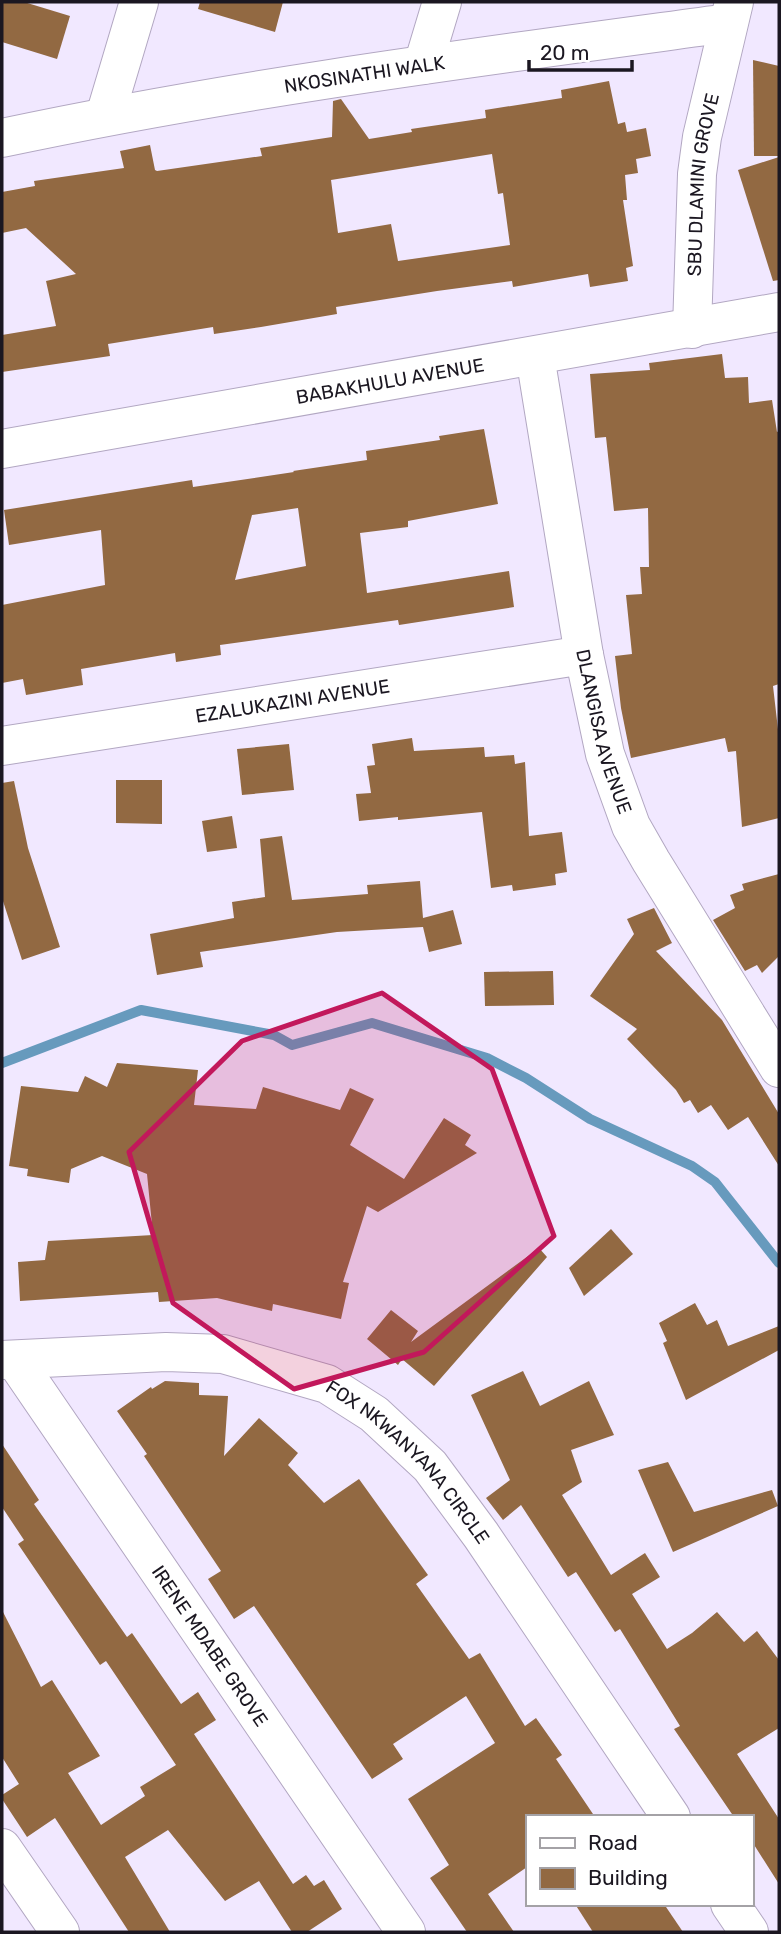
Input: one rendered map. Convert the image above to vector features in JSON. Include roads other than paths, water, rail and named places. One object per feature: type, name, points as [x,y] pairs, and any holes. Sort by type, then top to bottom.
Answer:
[{"type":"street","points":[[105,116],[139,2]]},
{"type":"street","points":[[423,65],[442,2]]},
{"type":"street","name":"NKOSINATHI WALK","points":[[2,138],[105,116],[731,13]]},
{"type":"street","name":"SBU DLAMINI GROVE","points":[[692,329],[697,174],[702,137],[731,13]]},
{"type":"street","name":"BABAKHULU AVENUE","points":[[2,449],[692,329],[771,319]]},
{"type":"street","name":"DLANGISA AVENUE","points":[[535,356],[584,655],[605,754],[631,826],[779,1068]]},
{"type":"street","name":"EZALUKAZINI AVENUE","points":[[2,746],[584,655]]},
{"type":"street","name":"FOX NKWANYANA CIRCLE","points":[[9,1360],[166,1352],[223,1354],[327,1384],[374,1414],[430,1466],[481,1535],[670,1815]]},
{"type":"street","name":"IRENE MDABE GROVE","points":[[9,1360],[406,1932]]},
{"type":"street","points":[[2,1847],[60,1932]]},
{"type":"street","points":[[731,1906],[749,1932]]},
{"type":"waterway","points":[[2,1063],[141,1010],[274,1035],[292,1045],[372,1023],[487,1058],[526,1078],[590,1119],[692,1166],[715,1182],[779,1263]]}]
